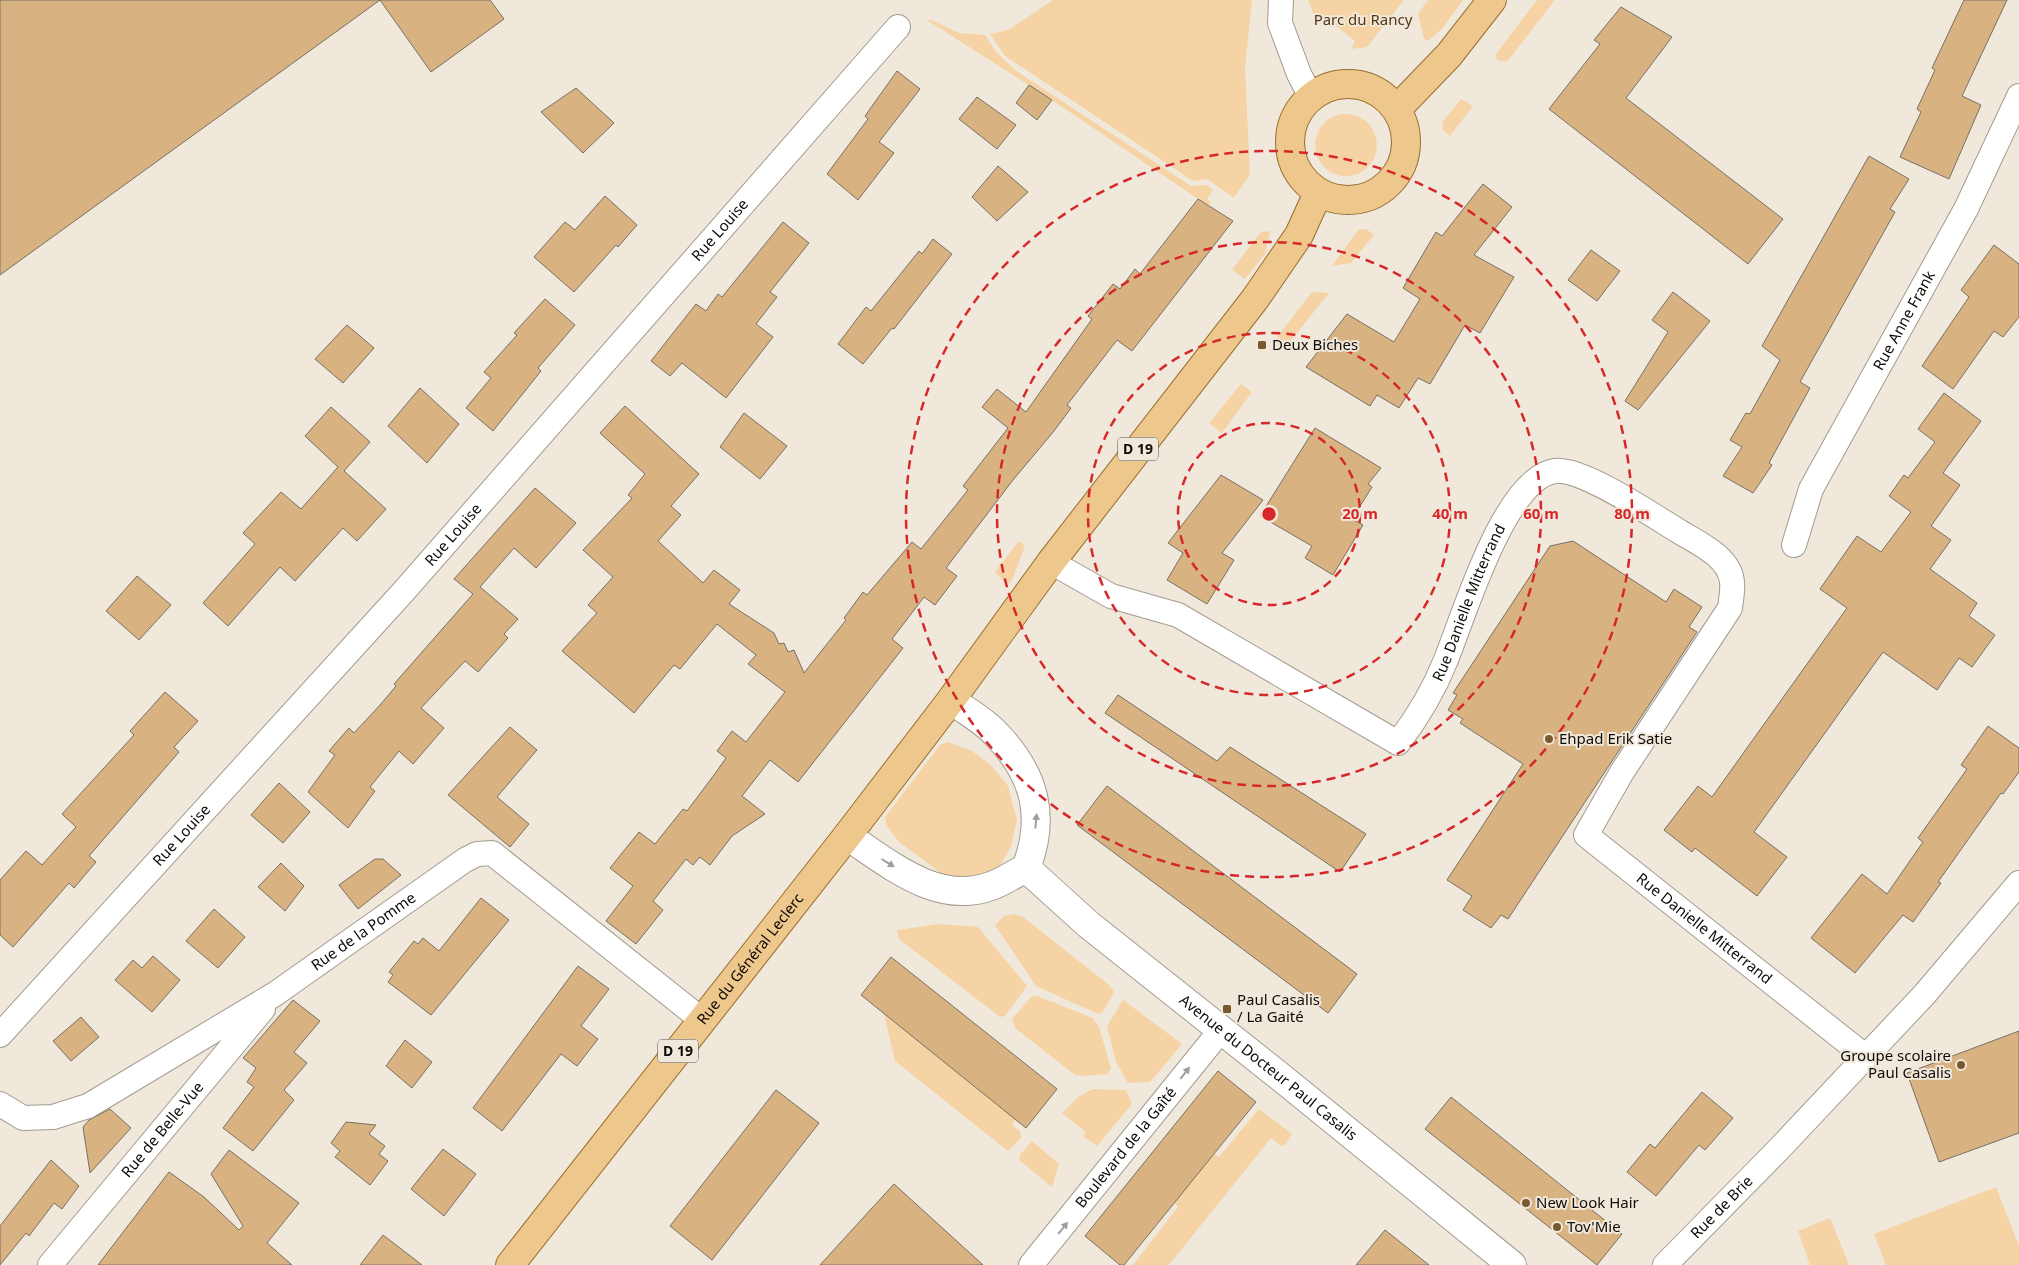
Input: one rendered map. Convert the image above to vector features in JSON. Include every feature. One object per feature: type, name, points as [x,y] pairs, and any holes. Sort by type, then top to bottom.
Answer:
[{"type":"main road","points":[[1397,109],[1449,55],[1492,0]]},
{"type":"main road","points":[[1348,83],[1376,90],[1397,109],[1405,128],[1406,148],[1401,167],[1395,177],[1380,191],[1358,200],[1338,200],[1318,192],[1302,180],[1292,160],[1288,140],[1294,117],[1318,90],[1337,84],[1348,83]]},
{"type":"main road","name":"D 19","points":[[951,700],[1051,562],[1256,299],[1299,234],[1318,192]]},
{"type":"main road","name":"Rue du Général Leclerc","points":[[510,1265],[847,836],[951,700]]},
{"type":"street","points":[[1281,0],[1280,23],[1311,97]]},
{"type":"street","name":"Rue Louise","points":[[0,1035],[16,1015],[404,591],[898,27]]},
{"type":"street","name":"Rue Anne Frank","points":[[1794,546],[1811,489],[1966,209],[2019,96]]},
{"type":"street","name":"Rue Danielle Mitterrand","points":[[1051,562],[1111,596],[1178,615],[1398,743],[1421,713],[1445,662],[1477,575],[1506,517],[1537,478],[1556,471],[1572,473],[1600,485],[1718,555],[1732,581],[1730,608],[1622,772],[1586,835],[1866,1057]]},
{"type":"street","points":[[847,836],[924,885],[955,892],[990,887],[1026,868],[1034,847],[1037,810],[1026,774],[997,734],[951,700]]},
{"type":"street","name":"Rue de la Pomme","points":[[0,1104],[23,1118],[53,1117],[88,1106],[275,994],[464,860],[477,854],[492,853],[702,1020]]},
{"type":"street","name":"Avenue du Docteur Paul Casalis","points":[[1026,868],[1089,925],[1512,1265]]},
{"type":"street","name":"Rue de Brie","points":[[1665,1265],[1778,1150],[1924,995],[2019,883]]},
{"type":"street","name":"Rue de Belle-Vue","points":[[50,1265],[275,994]]},
{"type":"street","name":"Boulevard de la Gaîté","points":[[1031,1265],[1221,1030]]},
{"type":"green space","points":[[1053,0],[1252,0],[1245,68],[1250,174],[1234,198],[1207,179],[1193,181],[1005,56],[990,34],[1008,30]]},
{"type":"green space","name":"Parc du Rancy","points":[[1308,0],[1404,0],[1367,47],[1351,49],[1355,41],[1326,18],[1317,23]]},
{"type":"green space","points":[[1428,0],[1463,0],[1442,29],[1428,41],[1424,39],[1418,14]]},
{"type":"green space","points":[[1537,0],[1555,0],[1507,62],[1497,60],[1496,54]]},
{"type":"green space","points":[[927,20],[932,20],[959,33],[985,35],[996,52],[1015,70],[1191,186],[1207,185],[1213,190],[1207,199],[1211,202],[1208,205],[1195,197],[1052,100]]},
{"type":"green space","points":[[1461,99],[1473,106],[1450,136],[1443,130],[1442,123]]},
{"type":"green space","points":[[1346,114],[1363,119],[1368,123],[1372,128],[1377,145],[1372,162],[1368,167],[1363,171],[1346,176],[1329,171],[1324,167],[1320,162],[1315,145],[1320,128],[1324,123],[1329,119]]},
{"type":"green space","points":[[1359,229],[1366,229],[1374,235],[1351,263],[1332,266]]},
{"type":"green space","points":[[1270,232],[1265,254],[1245,279],[1232,270],[1260,233]]},
{"type":"green space","points":[[1312,292],[1329,293],[1284,349],[1274,341]]},
{"type":"green space","points":[[1241,384],[1252,392],[1222,433],[1209,423]]},
{"type":"green space","points":[[1019,541],[1025,546],[1012,580],[1008,585],[995,572]]},
{"type":"green space","points":[[948,742],[972,751],[992,766],[1008,786],[1017,820],[1011,846],[1000,866],[966,880],[941,873],[899,842],[887,826],[885,817],[940,745]]},
{"type":"green space","points":[[1015,914],[1023,917],[1108,984],[1114,992],[1103,1012],[1098,1014],[1036,986],[995,925],[1004,916]]},
{"type":"green space","points":[[939,924],[978,927],[1027,986],[1005,1016],[1000,1017],[899,939],[897,930]]},
{"type":"green space","points":[[1032,996],[1037,996],[1093,1018],[1099,1027],[1111,1068],[1107,1074],[1075,1075],[1015,1028],[1012,1019]]},
{"type":"green space","points":[[1123,1000],[1182,1044],[1150,1082],[1128,1083],[1116,1062],[1107,1026]]},
{"type":"green space","points":[[884,1014],[1016,1119],[1012,1125],[1020,1131],[1021,1138],[1008,1151],[895,1061]]},
{"type":"green space","points":[[1093,1089],[1126,1090],[1132,1104],[1097,1146],[1083,1136],[1086,1132],[1062,1113],[1078,1097]]},
{"type":"green space","points":[[1259,1109],[1292,1134],[1286,1144],[1281,1146],[1271,1138],[1169,1265],[1133,1265],[1178,1207],[1174,1203],[1214,1154],[1219,1157]]},
{"type":"green space","points":[[1032,1141],[1059,1164],[1052,1187],[1019,1160],[1020,1155]]},
{"type":"green space","points":[[1996,1187],[2019,1246],[2019,1265],[1886,1265],[1874,1234]]},
{"type":"green space","points":[[1830,1218],[1849,1265],[1810,1265],[1798,1231]]},
{"type":"building","points":[[0,0],[380,0],[0,275]]},
{"type":"building","points":[[380,0],[490,0],[504,19],[431,72]]},
{"type":"building","points":[[1964,0],[2007,0],[1962,96],[1981,105],[1949,179],[1900,157],[1921,112],[1917,109],[1935,70],[1932,68]]},
{"type":"building","points":[[1621,7],[1672,37],[1626,98],[1783,219],[1748,264],[1549,109],[1600,44],[1594,40]]},
{"type":"building","points":[[897,71],[920,89],[879,142],[894,153],[858,200],[827,174],[868,119],[865,116]]},
{"type":"building","points":[[1029,85],[1052,100],[1037,120],[1016,103]]},
{"type":"building","points":[[576,88],[614,123],[583,153],[541,112]]},
{"type":"building","points":[[977,97],[1016,125],[997,149],[959,119]]},
{"type":"building","points":[[1869,156],[1909,179],[1890,209],[1895,212],[1800,382],[1810,388],[1769,463],[1772,465],[1753,493],[1723,476],[1742,447],[1730,440],[1746,413],[1750,414],[1780,360],[1762,346]]},
{"type":"building","points":[[998,166],[1028,192],[997,221],[972,197]]},
{"type":"building","points":[[1483,184],[1512,207],[1474,255],[1514,277],[1480,333],[1465,325],[1430,384],[1418,378],[1399,408],[1377,395],[1370,406],[1306,367],[1347,314],[1394,342],[1420,299],[1403,288],[1436,232],[1442,236]]},
{"type":"building","points":[[605,196],[637,225],[618,247],[616,245],[574,292],[534,257],[565,222],[575,230]]},
{"type":"building","points":[[1198,199],[1233,221],[1132,351],[1117,340],[1067,405],[1071,408],[1054,431],[1013,480],[946,568],[957,576],[935,605],[924,597],[892,639],[903,648],[798,782],[770,760],[742,796],[765,814],[732,836],[710,865],[700,857],[693,865],[686,859],[653,901],[663,910],[636,944],[606,921],[633,886],[610,868],[639,832],[655,844],[683,809],[687,811],[726,758],[717,751],[732,731],[746,742],[785,692],[748,664],[756,655],[717,624],[680,669],[674,665],[634,713],[562,651],[597,613],[588,605],[613,577],[583,550],[632,498],[628,495],[645,474],[600,433],[625,406],[699,474],[671,506],[681,515],[658,541],[703,583],[714,570],[740,590],[729,604],[774,633],[779,644],[784,643],[788,652],[794,650],[804,673],[846,620],[844,618],[863,592],[867,595],[912,542],[921,549],[968,490],[963,486],[1008,428],[982,407],[997,389],[1026,412],[1092,319],[1088,316],[1113,284],[1120,289],[1135,269],[1140,274]]},
{"type":"building","points":[[783,222],[809,243],[770,292],[777,297],[756,324],[773,337],[726,398],[682,363],[670,376],[651,361],[696,304],[706,311],[718,294],[722,297]]},
{"type":"building","points":[[933,239],[952,254],[894,329],[892,328],[863,364],[838,344],[866,307],[871,311],[919,251],[922,254]]},
{"type":"building","points":[[1994,245],[2019,264],[2019,317],[2003,337],[1994,331],[1953,389],[1922,366],[1969,297],[1961,290]]},
{"type":"building","points":[[1591,250],[1620,271],[1597,301],[1568,280]]},
{"type":"building","points":[[1673,292],[1710,321],[1638,410],[1625,401],[1668,332],[1652,320]]},
{"type":"building","points":[[545,299],[575,325],[538,368],[541,371],[493,431],[466,408],[491,378],[484,372],[517,335],[514,333]]},
{"type":"building","points":[[347,325],[374,348],[343,383],[315,359]]},
{"type":"building","points":[[420,388],[459,424],[427,463],[388,426]]},
{"type":"building","points":[[1944,393],[1981,421],[1943,473],[1960,485],[1931,526],[1951,540],[1930,569],[1977,603],[1969,616],[1995,635],[1972,667],[1959,658],[1937,690],[1883,652],[1754,832],[1787,857],[1757,896],[1695,848],[1692,852],[1664,830],[1698,786],[1712,797],[1847,608],[1820,589],[1857,536],[1881,552],[1911,512],[1889,496],[1904,475],[1908,478],[1935,442],[1918,429]]},
{"type":"building","points":[[331,407],[370,442],[344,471],[386,509],[357,541],[343,528],[295,581],[280,567],[228,626],[203,603],[255,544],[243,533],[281,492],[301,509],[338,467],[305,436]]},
{"type":"building","points":[[744,413],[787,446],[760,479],[720,447]]},
{"type":"building","points":[[1315,428],[1381,468],[1368,484],[1372,487],[1352,519],[1363,525],[1333,575],[1305,558],[1312,546],[1260,516]]},
{"type":"building","points":[[1221,475],[1263,500],[1222,553],[1234,560],[1207,604],[1167,580],[1183,553],[1168,543]]},
{"type":"building","points":[[535,488],[576,523],[536,568],[514,548],[480,587],[518,619],[504,634],[508,638],[478,672],[465,661],[421,708],[444,728],[413,764],[399,751],[370,787],[375,791],[348,828],[308,792],[335,755],[329,751],[349,728],[354,733],[381,704],[396,686],[394,684],[473,594],[454,579]]},
{"type":"building","name":"Ehpad Erik Satie","points":[[1573,541],[1666,602],[1674,589],[1702,607],[1689,627],[1697,632],[1508,919],[1501,915],[1491,928],[1463,910],[1472,896],[1447,880],[1523,764],[1460,723],[1463,719],[1448,710],[1457,695],[1453,693],[1550,546]]},
{"type":"building","points":[[137,576],[171,605],[139,640],[106,611]]},
{"type":"building","points":[[165,692],[198,721],[174,747],[179,752],[89,856],[96,862],[74,888],[69,883],[13,947],[0,935],[0,880],[26,851],[42,865],[76,827],[62,814],[134,735],[130,731]]},
{"type":"building","points":[[1118,695],[1217,761],[1230,747],[1366,834],[1340,872],[1105,713]]},
{"type":"building","points":[[1988,726],[2019,748],[2019,772],[2003,794],[2001,793],[1938,882],[1941,883],[1913,922],[1903,915],[1855,973],[1811,938],[1862,874],[1887,894],[1923,842],[1918,838],[1967,769],[1961,765]]},
{"type":"building","points":[[510,727],[537,750],[497,797],[529,824],[510,847],[448,795]]},
{"type":"building","points":[[279,783],[310,812],[283,843],[251,815]]},
{"type":"building","points":[[1107,786],[1357,974],[1328,1013],[1077,825]]},
{"type":"building","points":[[375,859],[383,859],[401,875],[358,909],[339,885]]},
{"type":"building","points":[[281,863],[304,886],[285,911],[258,887]]},
{"type":"building","points":[[481,898],[509,920],[431,1015],[388,982],[393,975],[389,972],[414,941],[418,944],[423,938],[439,951]]},
{"type":"building","points":[[214,909],[245,937],[218,968],[186,941]]},
{"type":"building","points":[[153,956],[180,980],[152,1012],[115,980],[133,960],[142,968]]},
{"type":"building","points":[[891,957],[1057,1089],[1026,1128],[861,995]]},
{"type":"building","points":[[578,966],[609,989],[581,1026],[598,1039],[577,1066],[561,1054],[502,1131],[473,1108]]},
{"type":"building","points":[[293,1000],[320,1021],[294,1052],[307,1063],[284,1090],[294,1100],[253,1151],[223,1128],[254,1087],[247,1082],[256,1068],[243,1058]]},
{"type":"building","points":[[81,1017],[99,1037],[71,1061],[53,1041]]},
{"type":"building","points":[[2019,1031],[2019,1133],[1939,1162],[1907,1073]]},
{"type":"building","points":[[405,1040],[432,1062],[412,1088],[386,1066]]},
{"type":"building","points":[[1218,1071],[1256,1102],[1124,1265],[1120,1265],[1085,1236]]},
{"type":"building","points":[[776,1090],[819,1123],[712,1260],[670,1226]]},
{"type":"building","points":[[1702,1092],[1733,1118],[1705,1150],[1699,1145],[1656,1196],[1627,1172],[1650,1144],[1655,1148]]},
{"type":"building","points":[[1451,1097],[1622,1234],[1597,1265],[1425,1129]]},
{"type":"building","points":[[110,1109],[131,1128],[90,1173],[83,1127],[89,1120]]},
{"type":"building","points":[[346,1122],[376,1125],[369,1134],[385,1146],[379,1154],[388,1161],[370,1185],[335,1157],[340,1151],[331,1143]]},
{"type":"building","points":[[443,1149],[476,1174],[444,1216],[411,1189]]},
{"type":"building","points":[[229,1150],[299,1203],[267,1243],[292,1265],[98,1265],[169,1172],[204,1197],[239,1230],[243,1226],[211,1174]]},
{"type":"building","points":[[51,1160],[79,1186],[62,1209],[54,1203],[29,1236],[26,1233],[0,1265],[0,1226]]},
{"type":"building","points":[[894,1184],[983,1265],[820,1265]]},
{"type":"building","points":[[1385,1230],[1429,1265],[1356,1265]]},
{"type":"building","points":[[383,1235],[422,1265],[360,1265]]},
{"type":"place","name":"Deux Biches","points":[[1262,345]]},
{"type":"place","name":"Ehpad Erik Satie","points":[[1549,739]]},
{"type":"place","name":"Paul Casalis / La Gaité","points":[[1227,1009]]},
{"type":"place","name":"Groupe scolaire Paul Casalis","points":[[1961,1065]]},
{"type":"place","name":"New Look Hair","points":[[1526,1203]]},
{"type":"place","name":"Tov'Mie","points":[[1557,1227]]}]
